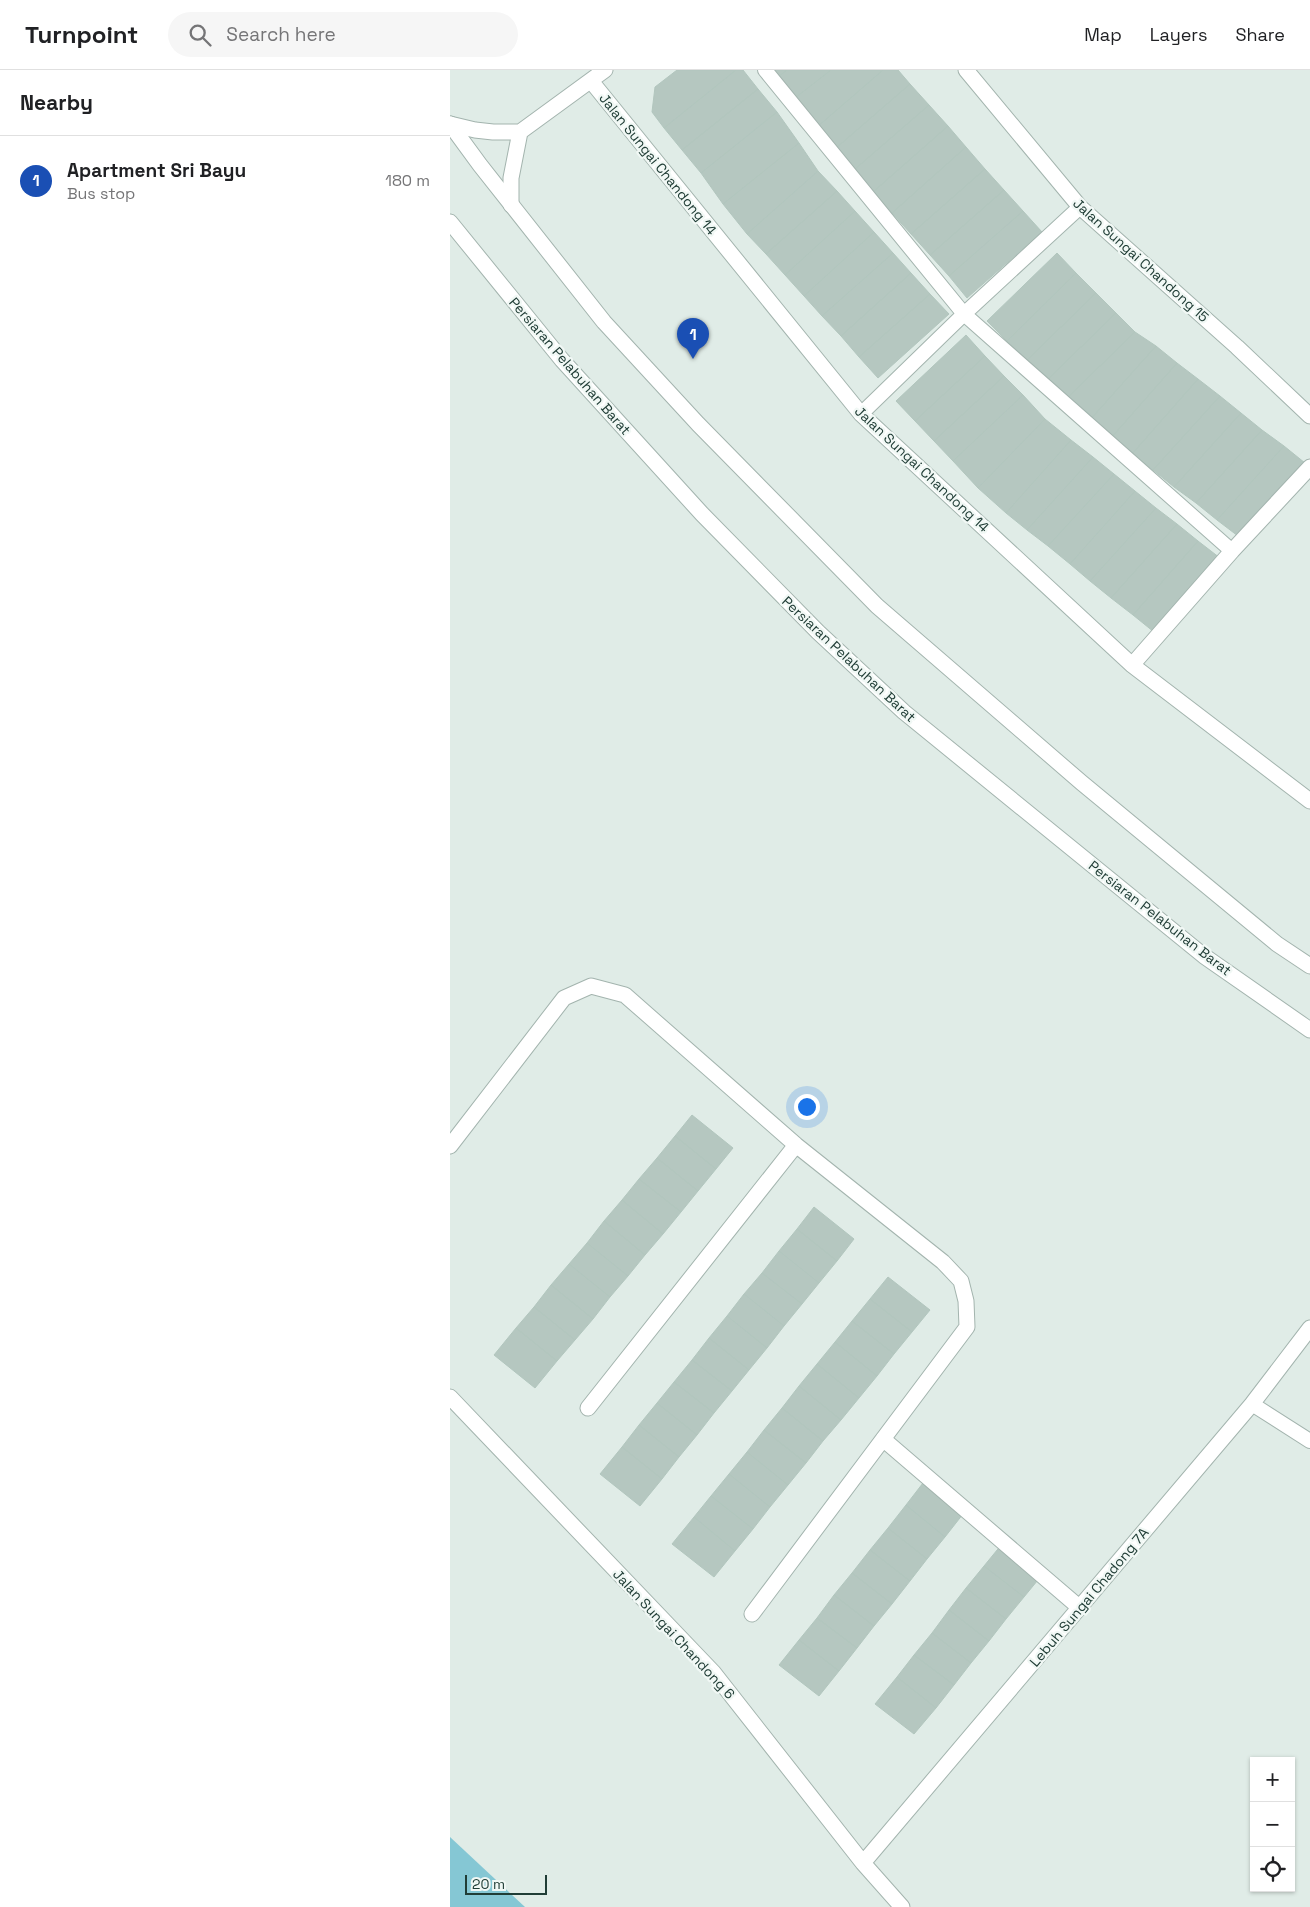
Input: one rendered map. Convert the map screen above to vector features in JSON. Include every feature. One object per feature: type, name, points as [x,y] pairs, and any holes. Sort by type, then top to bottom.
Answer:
[{"type":"street","points":[[450,124],[474,130],[520,132],[605,70]]},
{"type":"street","name":"Jalan Sungai Chandong 15","points":[[966,70],[1080,207],[1237,347],[1310,416]]},
{"type":"street","name":"Jalan Sungai Chandong 14","points":[[591,81],[861,414],[1132,666],[1310,801]]},
{"type":"street","points":[[450,124],[511,206],[618,337],[698,424],[877,606],[1082,783],[1277,944],[1310,966]]},
{"type":"street","points":[[511,206],[511,178],[520,132]]},
{"type":"street","name":"Persiaran Pelabuhan Barat","points":[[450,222],[569,367],[702,514],[818,632],[904,712],[1196,950],[1310,1030]]},
{"type":"street","points":[[1132,666],[1232,551],[1310,466]]},
{"type":"street","points":[[450,1146],[564,998],[592,986],[626,995],[796,1145],[943,1262],[960,1281],[966,1301],[967,1327],[752,1614]]},
{"type":"street","points":[[588,1408],[796,1145]]},
{"type":"street","name":"Lebuh Sungai Chadong 7A","points":[[863,1863],[1252,1404],[1310,1328]]},
{"type":"street","name":"Jalan Sungai Chandong 6","points":[[450,1397],[713,1672],[863,1863],[902,1907]]},
{"type":"street","points":[[883,1439],[1080,1608]]},
{"type":"lane","points":[[765,70],[964,314],[1232,551]]},
{"type":"lane","points":[[861,414],[964,314],[1080,207]]},
{"type":"lane","points":[[1252,1404],[1310,1442]]},
{"type":"water","points":[[450,1837],[525,1907],[450,1907]]},
{"type":"building","points":[[677,70],[736,70],[664,128],[652,112],[655,87]]},
{"type":"building","points":[[736,70],[743,70],[758,89],[682,150],[664,128]]},
{"type":"building","points":[[773,70],[787,70],[778,77]]},
{"type":"building","points":[[787,70],[831,70],[795,98],[778,77]]},
{"type":"building","points":[[831,70],[883,70],[816,128],[795,98]]},
{"type":"building","points":[[883,70],[898,70],[910,84],[835,149],[816,128]]},
{"type":"building","points":[[910,84],[929,105],[854,170],[835,149]]},
{"type":"building","points":[[758,89],[777,112],[701,173],[682,150]]},
{"type":"building","points":[[929,105],[948,126],[873,192],[854,170]]},
{"type":"building","points":[[777,112],[799,143],[723,204],[701,173]]},
{"type":"building","points":[[948,126],[966,147],[892,213],[873,192]]},
{"type":"building","points":[[799,143],[818,171],[747,234],[723,204]]},
{"type":"building","points":[[966,147],[985,169],[911,234],[892,213]]},
{"type":"building","points":[[985,169],[1004,190],[930,255],[911,234]]},
{"type":"building","points":[[818,171],[837,191],[766,254],[747,234]]},
{"type":"building","points":[[1004,190],[1023,211],[949,276],[930,255]]},
{"type":"building","points":[[837,191],[855,211],[785,275],[766,254]]},
{"type":"building","points":[[855,211],[874,232],[804,296],[785,275]]},
{"type":"building","points":[[1023,211],[1042,232],[967,298],[949,276]]},
{"type":"building","points":[[874,232],[893,253],[822,316],[804,296]]},
{"type":"building","points":[[893,253],[911,273],[841,336],[822,316]]},
{"type":"building","points":[[1057,253],[1076,273],[1007,341],[987,321]]},
{"type":"building","points":[[911,273],[930,294],[859,357],[841,336]]},
{"type":"building","points":[[1076,273],[1096,293],[1026,361],[1007,341]]},
{"type":"building","points":[[1096,293],[1116,313],[1046,381],[1026,361]]},
{"type":"building","points":[[930,294],[949,314],[878,378],[859,357]]},
{"type":"building","points":[[1116,313],[1135,332],[1065,400],[1046,381]]},
{"type":"building","points":[[1135,332],[1156,346],[1089,421],[1065,400]]},
{"type":"building","points":[[966,335],[985,356],[915,421],[896,401]]},
{"type":"building","points":[[1156,346],[1177,363],[1111,438],[1089,421]]},
{"type":"building","points":[[985,356],[1004,376],[934,441],[915,421]]},
{"type":"building","points":[[1177,363],[1198,379],[1132,454],[1111,438]]},
{"type":"building","points":[[1004,376],[1023,395],[953,461],[934,441]]},
{"type":"building","points":[[1198,379],[1220,396],[1153,470],[1132,454]]},
{"type":"building","points":[[1023,395],[1045,419],[978,488],[953,461]]},
{"type":"building","points":[[1220,396],[1241,413],[1174,487],[1153,470]]},
{"type":"building","points":[[1241,413],[1262,430],[1196,503],[1174,487]]},
{"type":"building","points":[[1045,419],[1071,440],[1006,513],[978,488]]},
{"type":"building","points":[[1262,430],[1284,446],[1217,520],[1196,503]]},
{"type":"building","points":[[1071,440],[1093,457],[1027,530],[1006,513]]},
{"type":"building","points":[[1284,446],[1305,463],[1238,536],[1217,520]]},
{"type":"building","points":[[1093,457],[1114,474],[1048,546],[1027,530]]},
{"type":"building","points":[[1114,474],[1135,491],[1070,564],[1048,546]]},
{"type":"building","points":[[1135,491],[1156,508],[1090,581],[1070,564]]},
{"type":"building","points":[[1156,508],[1177,524],[1111,598],[1090,581]]},
{"type":"building","points":[[1177,524],[1198,541],[1133,615],[1111,598]]},
{"type":"building","points":[[1198,541],[1220,558],[1154,632],[1133,615]]},
{"type":"building","points":[[692,1115],[733,1148],[716,1169],[675,1136]]},
{"type":"building","points":[[675,1136],[716,1169],[698,1191],[657,1158]]},
{"type":"building","points":[[657,1158],[698,1191],[681,1212],[639,1179]]},
{"type":"building","points":[[639,1179],[681,1212],[663,1234],[622,1200]]},
{"type":"building","points":[[622,1200],[663,1234],[645,1255],[604,1221]]},
{"type":"building","points":[[814,1207],[854,1239],[837,1261],[797,1229]]},
{"type":"building","points":[[604,1221],[645,1255],[628,1276],[587,1243]]},
{"type":"building","points":[[797,1229],[837,1261],[819,1283],[779,1251]]},
{"type":"building","points":[[587,1243],[628,1276],[610,1297],[569,1264]]},
{"type":"building","points":[[779,1251],[819,1283],[802,1304],[762,1273]]},
{"type":"building","points":[[569,1264],[610,1297],[593,1319],[551,1285]]},
{"type":"building","points":[[762,1273],[802,1304],[784,1326],[744,1294]]},
{"type":"building","points":[[888,1277],[930,1310],[912,1332],[870,1299]]},
{"type":"building","points":[[551,1285],[593,1319],[575,1340],[534,1307]]},
{"type":"building","points":[[744,1294],[784,1326],[767,1348],[727,1316]]},
{"type":"building","points":[[870,1299],[912,1332],[894,1354],[852,1321]]},
{"type":"building","points":[[534,1307],[575,1340],[557,1361],[516,1328]]},
{"type":"building","points":[[727,1316],[767,1348],[749,1370],[709,1338]]},
{"type":"building","points":[[852,1321],[894,1354],[877,1376],[835,1342]]},
{"type":"building","points":[[516,1328],[557,1361],[535,1388],[494,1355]]},
{"type":"building","points":[[709,1338],[749,1370],[732,1391],[692,1360]]},
{"type":"building","points":[[835,1342],[877,1376],[859,1398],[817,1364]]},
{"type":"building","points":[[692,1360],[732,1391],[714,1413],[674,1382]]},
{"type":"building","points":[[817,1364],[859,1398],[841,1420],[799,1386]]},
{"type":"building","points":[[674,1382],[714,1413],[697,1435],[657,1403]]},
{"type":"building","points":[[799,1386],[841,1420],[823,1441],[782,1408]]},
{"type":"building","points":[[657,1403],[697,1435],[679,1457],[639,1425]]},
{"type":"building","points":[[782,1408],[823,1441],[806,1463],[764,1430]]},
{"type":"building","points":[[639,1425],[679,1457],[662,1479],[622,1447]]},
{"type":"building","points":[[764,1430],[806,1463],[788,1485],[747,1452]]},
{"type":"building","points":[[622,1447],[662,1479],[640,1506],[600,1474]]},
{"type":"building","points":[[747,1452],[788,1485],[770,1507],[729,1474]]},
{"type":"building","points":[[729,1474],[770,1507],[753,1529],[711,1496]]},
{"type":"building","points":[[923,1483],[963,1514],[945,1537],[906,1505]]},
{"type":"building","points":[[711,1496],[753,1529],[735,1551],[694,1517]]},
{"type":"building","points":[[906,1505],[945,1537],[927,1559],[888,1528]]},
{"type":"building","points":[[694,1517],[735,1551],[714,1577],[672,1544]]},
{"type":"building","points":[[888,1528],[927,1559],[910,1581],[870,1550]]},
{"type":"building","points":[[1002,1544],[1042,1575],[1024,1597],[984,1566]]},
{"type":"building","points":[[870,1550],[910,1581],[892,1604],[852,1573]]},
{"type":"building","points":[[984,1566],[1024,1597],[1006,1619],[966,1588]]},
{"type":"building","points":[[852,1573],[892,1604],[874,1626],[834,1595]]},
{"type":"building","points":[[966,1588],[1006,1619],[989,1641],[949,1610]]},
{"type":"building","points":[[834,1595],[874,1626],[857,1648],[817,1618]]},
{"type":"building","points":[[949,1610],[989,1641],[971,1663],[932,1633]]},
{"type":"building","points":[[817,1618],[857,1648],[839,1671],[799,1640]]},
{"type":"building","points":[[932,1633],[971,1663],[954,1685],[914,1655]]},
{"type":"building","points":[[799,1640],[839,1671],[819,1696],[779,1665]]},
{"type":"building","points":[[914,1655],[954,1685],[936,1708],[897,1677]]},
{"type":"building","points":[[897,1677],[936,1708],[914,1734],[875,1704]]},
{"type":"place","name":"Apartment Sri Bayu","points":[[693,359]]}]
